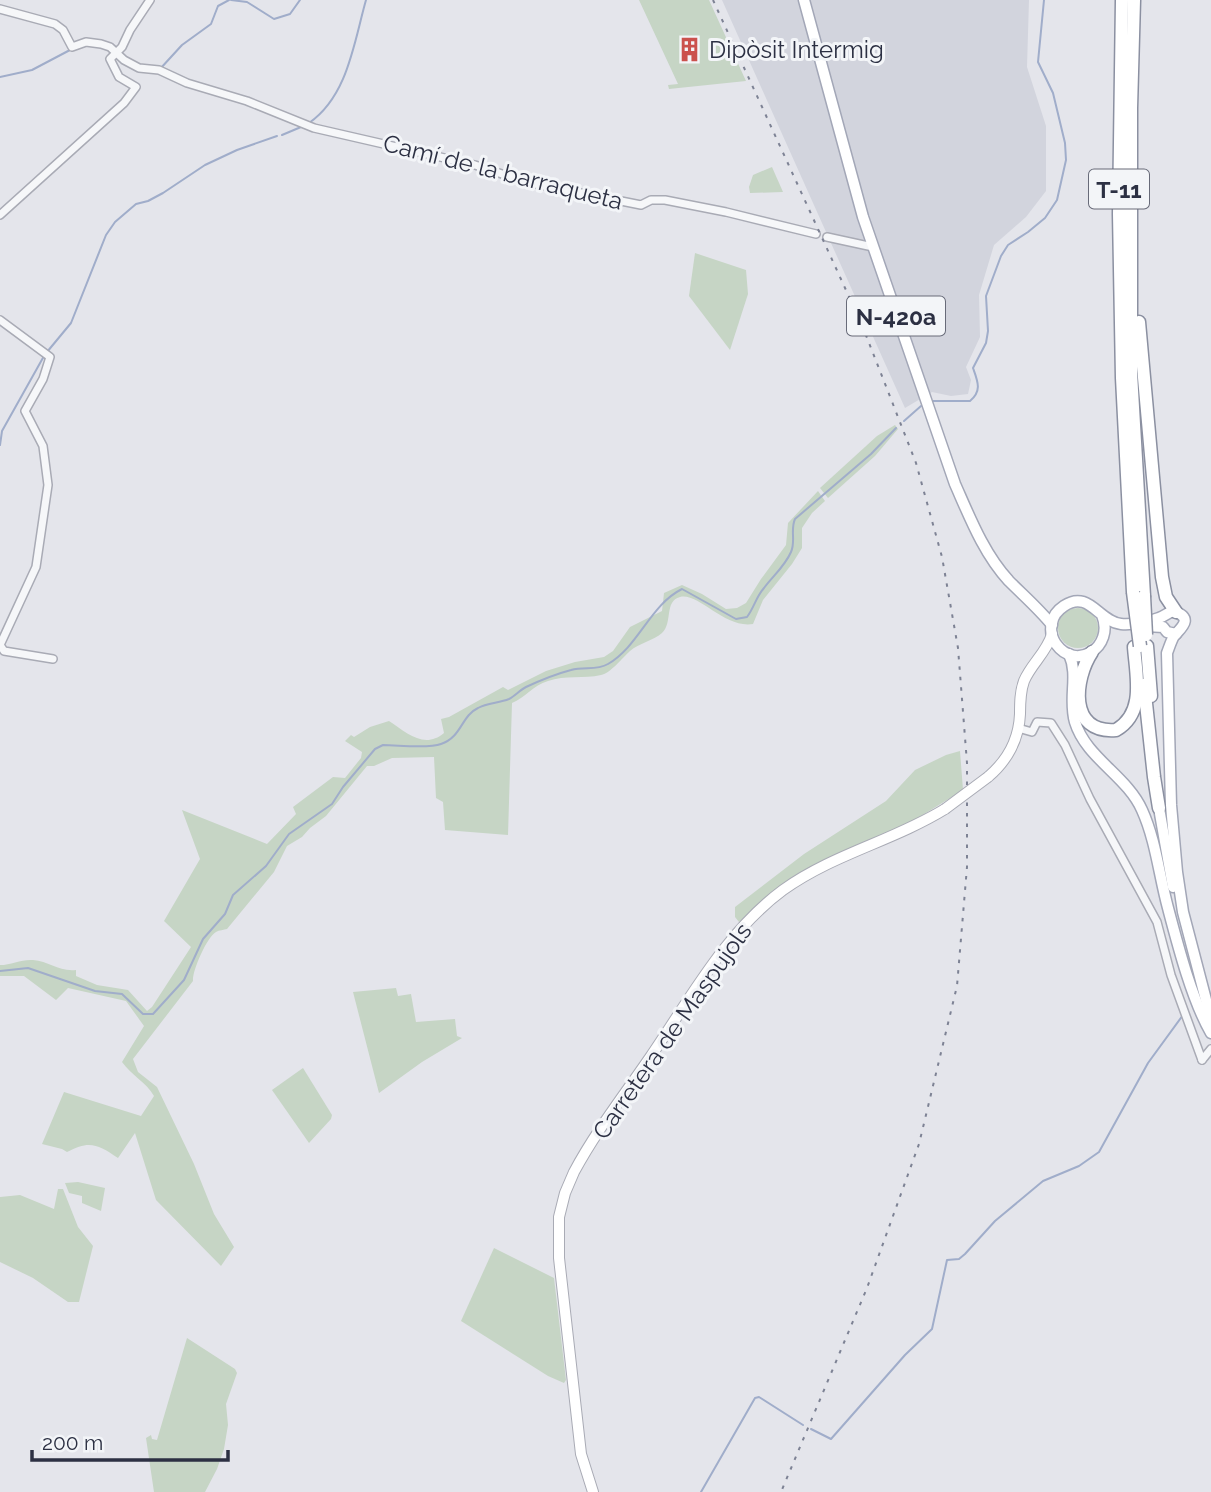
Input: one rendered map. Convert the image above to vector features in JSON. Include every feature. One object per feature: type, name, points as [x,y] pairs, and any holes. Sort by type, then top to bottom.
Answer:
[{"type":"highway","name":"T-11","points":[[1122,0],[1119,214],[1140,646],[1159,808]]},
{"type":"highway","name":"T-11","points":[[1133,0],[1127,375],[1131,568],[1139,594]]},
{"type":"highway","points":[[1131,256],[1167,618]]},
{"type":"highway","points":[[1092,652],[1082,674],[1080,709],[1086,719],[1097,728],[1116,730],[1128,722],[1136,706],[1140,646]]},
{"type":"main road","name":"N-420a","points":[[807,0],[842,146],[937,437],[970,519],[993,561],[1038,607],[1052,629]]},
{"type":"main road","points":[[1038,607],[1059,609],[1072,602],[1083,602],[1094,606],[1109,620],[1122,624],[1182,615],[1185,624],[1176,634],[1167,653],[1171,805],[1184,912],[1211,1019]]},
{"type":"main road","points":[[1059,609],[1052,629],[1056,644],[1066,652],[1075,671],[1071,702],[1075,724],[1085,743],[1140,806],[1153,841],[1168,908],[1184,960],[1204,1021],[1211,1031]]},
{"type":"main road","points":[[1102,615],[1104,638]]},
{"type":"main road","points":[[1167,618],[1167,632],[1176,634]]},
{"type":"main road","points":[[1066,652],[1080,655],[1092,652],[1104,638],[1120,628],[1154,625],[1167,618]]},
{"type":"main road","name":"T-11","points":[[1159,808],[1174,895],[1189,960],[1211,1031]]},
{"type":"street","points":[[0,215],[124,103],[136,87],[119,77],[110,59],[150,0]]},
{"type":"street","name":"Camí de la barraqueta","points":[[0,9],[55,24],[72,47],[94,42],[110,47],[124,60],[139,68],[159,70],[187,83],[247,101],[314,128],[475,166],[527,182],[620,202],[641,205],[651,200],[666,200],[816,234]]},
{"type":"street","points":[[827,237],[873,247]]},
{"type":"street","points":[[0,320],[50,358],[38,391],[25,411],[43,446],[48,474],[36,567],[0,645],[4,651],[53,659]]},
{"type":"street","name":"Carretera de Maspujols","points":[[593,1492],[582,1454],[559,1258],[559,1217],[574,1172],[717,960],[755,915],[783,891],[822,866],[917,825],[945,809],[988,777],[1005,759],[1018,728],[1021,691],[1032,666],[1049,642],[1052,629]]},
{"type":"street","points":[[1032,666],[1048,654],[1066,652]]},
{"type":"street","points":[[1018,728],[1032,732],[1037,722],[1051,723],[1065,745],[1090,799],[1157,922],[1171,975],[1202,1060],[1211,1049]]},
{"type":"shaded area","points":[[722,0],[1029,0],[1027,67],[1046,126],[1046,191],[1026,217],[994,245],[979,295],[980,337],[966,367],[971,380],[968,394],[951,396],[932,392],[905,408]]},
{"type":"green space","points":[[639,0],[709,0],[746,81],[669,89],[668,85],[678,84]]},
{"type":"green space","points":[[772,167],[783,192],[750,193],[753,175]]},
{"type":"green space","points":[[695,253],[746,270],[748,294],[730,350],[689,296]]},
{"type":"green space","points":[[895,425],[898,429],[875,456],[828,498],[820,488],[877,436]]},
{"type":"green space","points":[[818,491],[825,501],[812,513],[802,528],[802,548],[763,600],[753,624],[732,621],[695,600],[680,597],[672,603],[662,633],[634,648],[609,671],[595,676],[548,681],[512,703],[508,835],[445,830],[443,802],[436,798],[434,757],[392,758],[374,766],[367,766],[326,816],[287,846],[274,872],[227,929],[217,931],[208,940],[193,981],[133,1059],[138,1072],[157,1087],[194,1164],[214,1214],[234,1247],[221,1266],[156,1200],[135,1133],[118,1158],[93,1145],[81,1146],[67,1152],[42,1144],[64,1092],[141,1116],[154,1096],[122,1062],[144,1026],[126,1001],[68,988],[56,1000],[24,976],[0,976],[0,965],[33,960],[76,970],[76,976],[97,985],[128,990],[147,1011],[152,1007],[191,947],[164,921],[200,859],[182,810],[267,844],[296,814],[293,807],[333,777],[345,778],[361,758],[362,752],[345,741],[351,735],[354,737],[370,727],[389,721],[422,740],[437,738],[444,733],[441,719],[503,687],[508,690],[546,671],[604,657],[613,651],[630,627],[662,611],[664,593],[682,585],[726,609],[737,608],[746,603],[786,545],[788,523]]},
{"type":"green space","points":[[1078,608],[1086,609],[1092,614],[1097,620],[1097,636],[1092,642],[1086,647],[1078,648],[1070,647],[1064,642],[1059,636],[1058,628],[1059,620],[1064,614],[1070,609]]},
{"type":"green space","points":[[960,751],[963,790],[913,821],[813,866],[790,880],[739,922],[735,917],[735,907],[804,854],[886,801],[915,770]]},
{"type":"green space","points":[[396,988],[398,996],[411,994],[416,1022],[455,1019],[457,1036],[462,1038],[379,1093],[353,992]]},
{"type":"green space","points":[[303,1068],[332,1115],[309,1143],[272,1090]]},
{"type":"green space","points":[[78,1182],[105,1188],[101,1211],[82,1203],[82,1196],[69,1193],[65,1183]]},
{"type":"green space","points":[[58,1189],[63,1189],[78,1227],[93,1246],[79,1302],[68,1302],[33,1278],[0,1262],[0,1197],[20,1195],[54,1209]]},
{"type":"green space","points":[[494,1248],[554,1278],[566,1380],[564,1383],[548,1376],[461,1321]]},
{"type":"green space","points":[[187,1338],[235,1369],[237,1373],[226,1404],[228,1425],[224,1449],[205,1492],[154,1492],[146,1438],[151,1435],[152,1439],[157,1440]]},
{"type":"waterway","points":[[160,69],[182,45],[211,24],[218,6],[229,0]]},
{"type":"waterway","points":[[231,0],[247,2],[274,19],[290,14],[300,0]]},
{"type":"waterway","points":[[309,123],[322,112],[341,83],[366,0]]},
{"type":"waterway","points":[[933,401],[970,401],[976,394],[978,390],[973,368],[986,343],[986,296],[1001,256],[1008,245],[1045,218],[1057,200],[1066,160],[1065,143],[1053,93],[1038,62],[1044,0]]},
{"type":"waterway","points":[[0,77],[32,70],[70,50]]},
{"type":"waterway","points":[[282,135],[301,127]]},
{"type":"waterway","points":[[47,352],[71,323],[106,235],[115,222],[136,204],[163,193],[205,165],[277,136]]},
{"type":"waterway","points":[[0,445],[2,431],[44,356]]},
{"type":"waterway","points":[[904,421],[921,406]]},
{"type":"waterway","points":[[0,971],[28,968],[95,991],[122,994],[143,1014],[153,1014],[184,980],[203,939],[225,914],[233,895],[266,866],[289,834],[332,804],[375,749],[383,745],[421,747],[441,744],[453,737],[468,716],[478,708],[509,699],[526,687],[560,673],[608,664],[628,647],[661,605],[682,589],[736,619],[747,617],[761,591],[791,552],[795,519],[871,454],[896,428]]},
{"type":"waterway","points":[[811,1429],[831,1439],[905,1355],[932,1329],[947,1260],[959,1259],[995,1221],[1043,1181],[1079,1166],[1099,1152],[1148,1063],[1183,1015]]},
{"type":"waterway","points":[[701,1492],[755,1398],[759,1397],[803,1425]]},
{"type":"railway","points":[[713,0],[862,325],[916,463],[942,557],[958,648],[967,763],[967,867],[957,986],[919,1144],[867,1288],[781,1492]]},
{"type":"place","name":"Dipòsit Intermig","points":[[689,49]]}]
